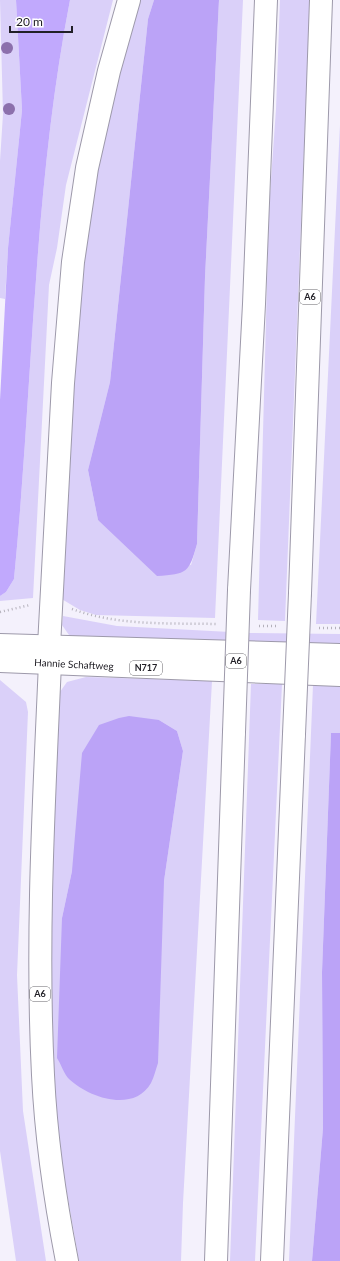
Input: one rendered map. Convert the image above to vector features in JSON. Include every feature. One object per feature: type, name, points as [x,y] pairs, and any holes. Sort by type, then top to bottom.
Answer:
[{"type":"main road","name":"A6","points":[[67,1261],[56,1200],[48,1134],[43,1076],[40,999],[41,871],[49,655],[64,383],[73,262],[87,168],[109,71],[129,0]]},
{"type":"main road","name":"A6","points":[[216,1261],[239,590],[254,304],[266,0]]},
{"type":"main road","name":"A6","points":[[272,1261],[300,593],[321,0]]},
{"type":"main road","name":"Hannie Schaftweg","points":[[0,645],[49,655],[340,675]]},
{"type":"main road","name":"Hannie Schaftweg","points":[[0,661],[49,655],[340,655]]},
{"type":"path","points":[[0,612],[36,605]]},
{"type":"path","points":[[66,608],[98,618],[116,620],[223,624]]},
{"type":"path","points":[[254,625],[286,626]]},
{"type":"path","points":[[317,627],[340,628]]},
{"type":"shaded area","points":[[0,0],[16,0],[22,110],[8,248],[5,299],[0,298],[0,161],[3,114]]},
{"type":"shaded area","points":[[16,0],[70,0],[48,144],[41,216],[14,579],[6,592],[0,596],[0,400],[8,248],[22,110]]},
{"type":"shaded area","points":[[70,0],[113,0],[66,185],[57,248],[49,285],[33,598],[0,601],[0,596],[6,592],[14,579],[41,216],[48,144]]},
{"type":"shaded area","points":[[138,0],[154,0],[148,19],[110,382],[88,470],[98,520],[191,565],[197,544],[205,277],[219,0],[243,0],[215,618],[96,615],[80,610],[60,598],[68,348],[102,125]]},
{"type":"shaded area","points":[[154,0],[219,0],[205,277],[197,544],[192,561],[185,570],[181,573],[157,576],[98,520],[88,470],[110,382],[148,19]]},
{"type":"shaded area","points":[[280,0],[310,0],[285,621],[258,620],[269,208],[276,109]]},
{"type":"shaded area","points":[[340,125],[340,624],[316,624]]},
{"type":"shaded area","points":[[63,616],[117,626],[249,633],[340,634],[340,651],[91,640],[69,635],[62,625]]},
{"type":"shaded area","points":[[86,677],[212,681],[181,1261],[79,1261],[63,1171],[52,1090],[49,993],[57,696],[67,682]],"holes":[[[159,720],[177,731],[183,751],[164,881],[62,918],[72,871]]]},
{"type":"shaded area","points":[[0,680],[26,702],[28,712],[17,975],[23,1111],[46,1261],[16,1261],[0,1151]]},
{"type":"shaded area","points":[[251,684],[282,684],[255,1261],[230,1261]]},
{"type":"shaded area","points":[[313,685],[340,686],[340,733],[331,733],[322,972],[323,1128],[312,1261],[289,1261]]},
{"type":"shaded area","points":[[129,716],[159,720],[177,731],[183,751],[164,881],[158,1063],[151,1083],[143,1092],[134,1098],[123,1100],[99,1097],[78,1086],[67,1077],[57,1058],[62,918],[72,871],[82,753],[99,725]]},
{"type":"shaded area","points":[[331,733],[340,733],[340,1261],[312,1261],[323,1128],[322,972]]}]
